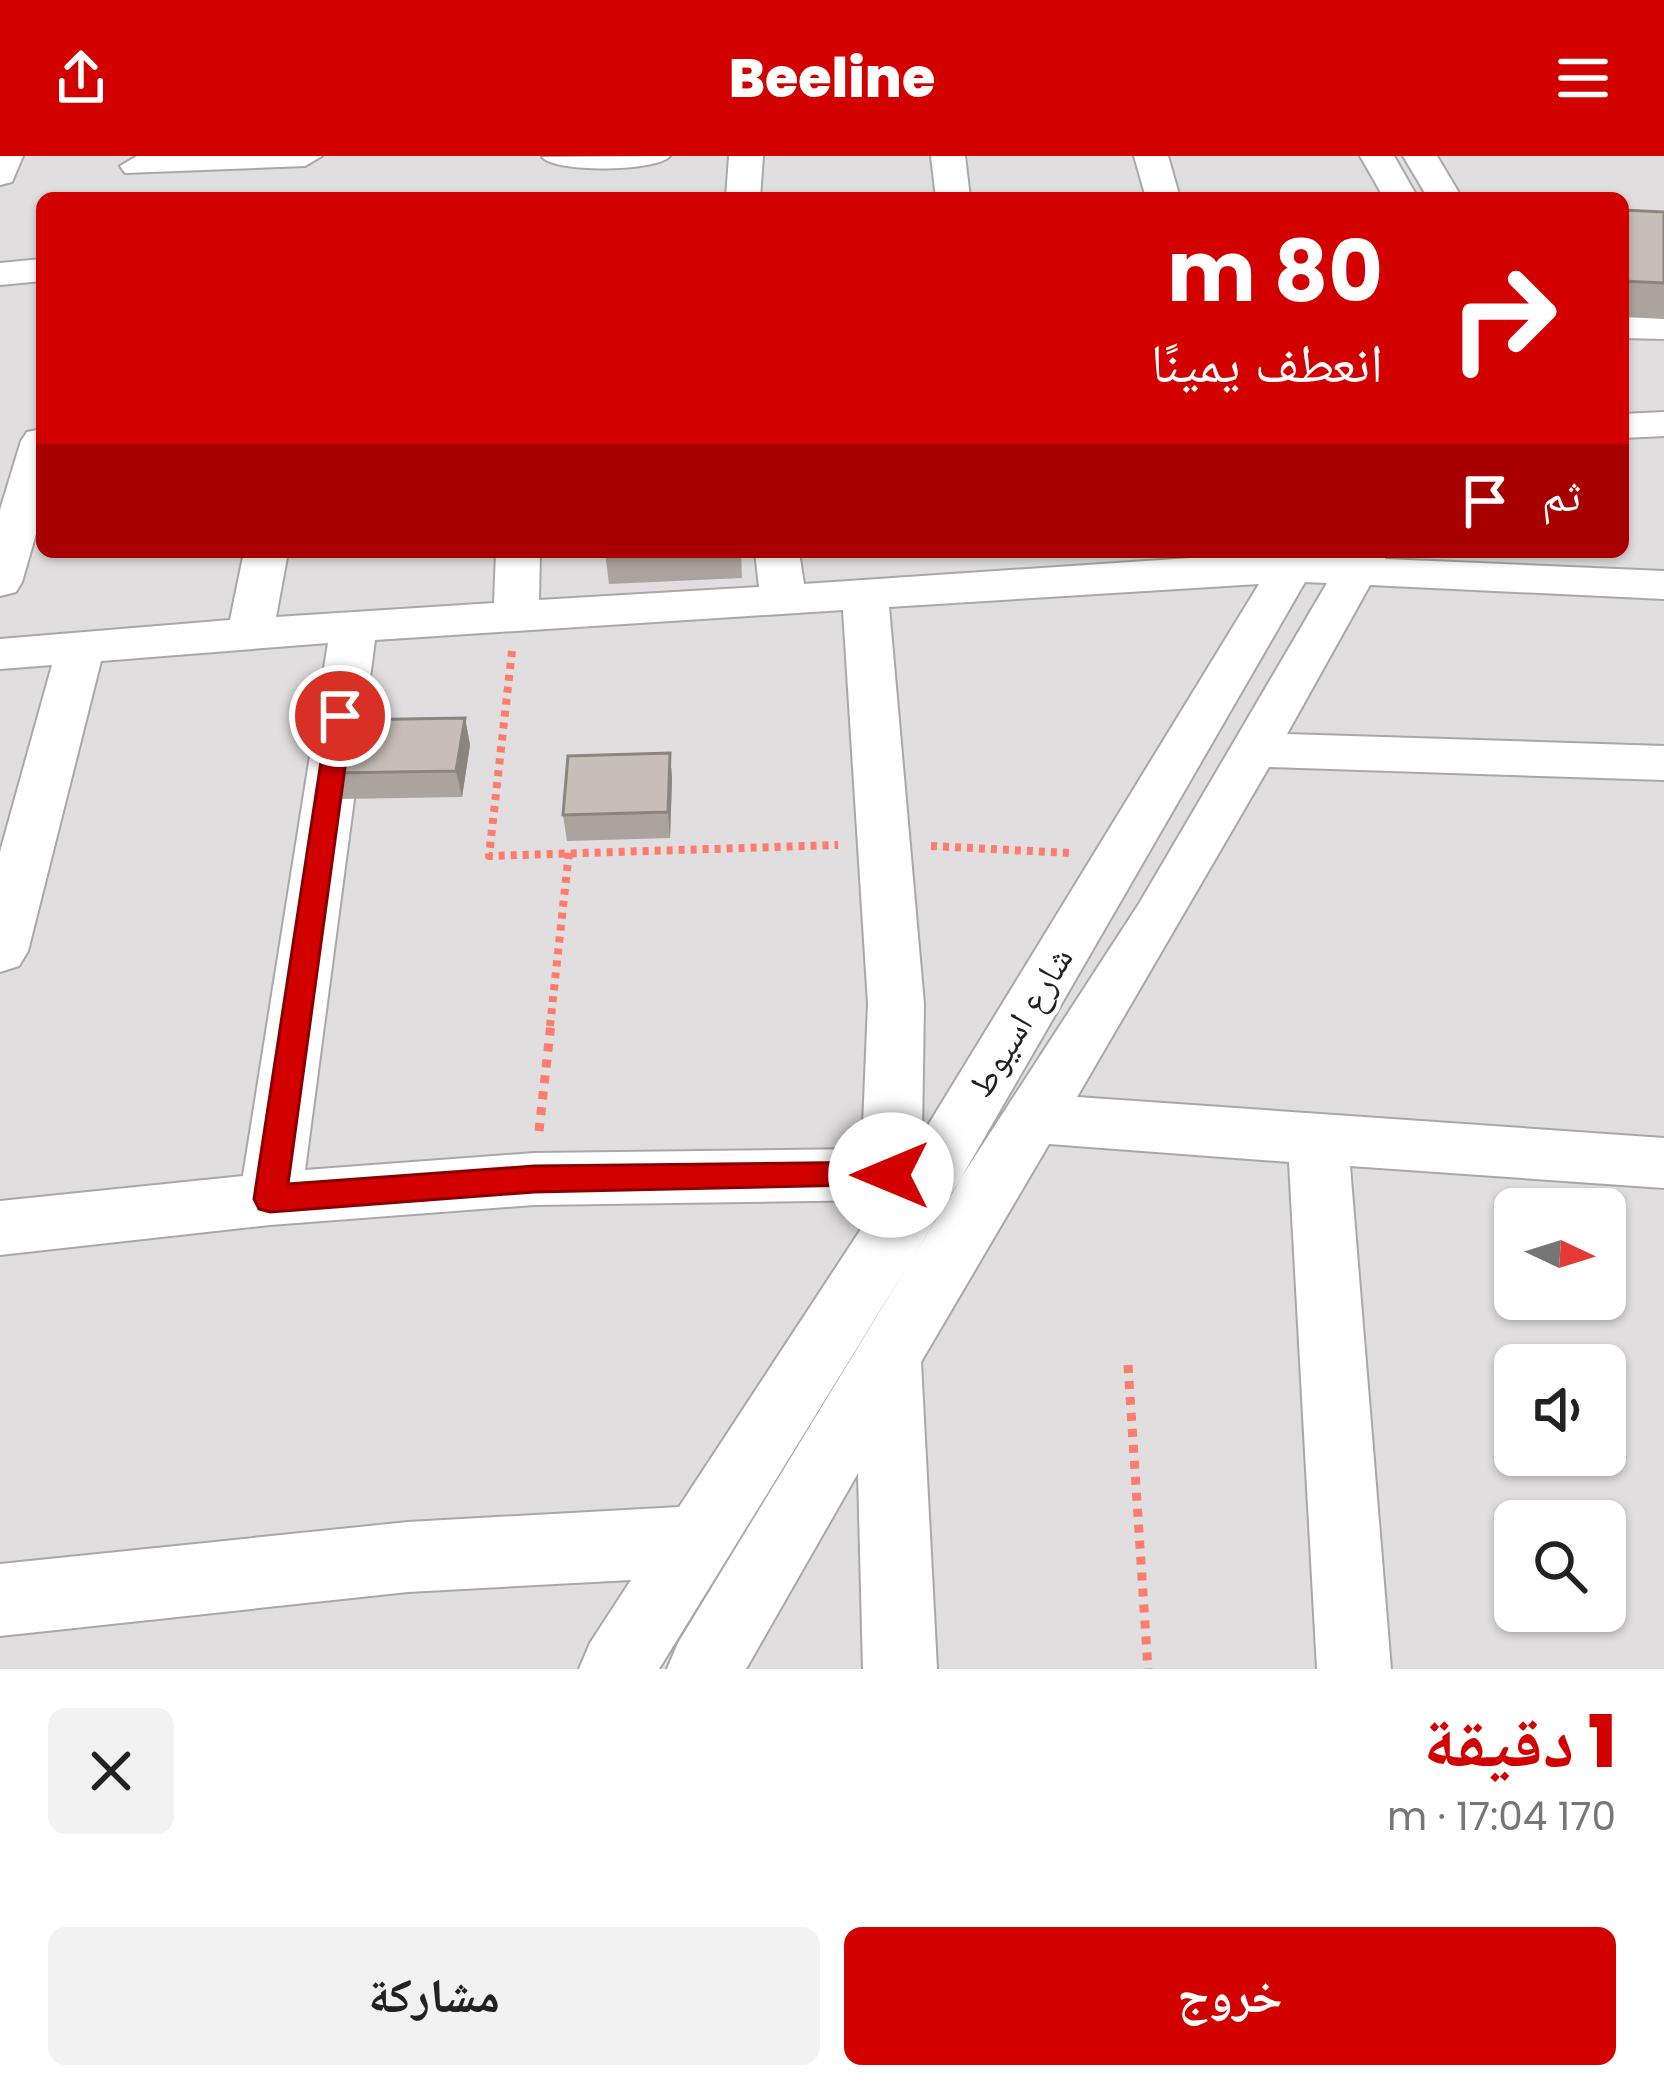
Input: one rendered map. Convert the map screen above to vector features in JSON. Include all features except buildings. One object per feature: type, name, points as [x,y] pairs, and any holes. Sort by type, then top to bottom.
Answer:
[{"type":"street","points":[[0,175],[6,156]]},
{"type":"street","points":[[137,166],[308,156],[301,192]]},
{"type":"street","points":[[552,192],[559,157],[653,156]]},
{"type":"street","points":[[743,192],[746,156]]},
{"type":"street","points":[[948,156],[952,192]]},
{"type":"street","points":[[1151,156],[1161,192]]},
{"type":"street","points":[[1377,156],[1398,192]]},
{"type":"street","points":[[1420,156],[1441,192]]},
{"type":"street","points":[[0,274],[36,271]]},
{"type":"street","points":[[1629,327],[1664,328]]},
{"type":"street","points":[[1629,426],[1664,424]]},
{"type":"street","points":[[0,581],[31,448]]},
{"type":"street","points":[[250,632],[265,558]]},
{"type":"street","points":[[516,619],[518,558]]},
{"type":"street","points":[[778,558],[783,600]]},
{"type":"street","points":[[0,654],[250,632],[865,596],[1007,569],[1295,560],[1664,585]]},
{"type":"street","name":"شارع اسيوط","points":[[616,1669],[776,1425],[911,1174],[1121,855],[1295,560]]},
{"type":"street","name":"شارع اسيوط","points":[[704,1669],[1159,916],[1361,563]]},
{"type":"street","points":[[0,1228],[270,1199],[534,1179],[911,1174],[865,596]]},
{"type":"street","points":[[270,1199],[353,628]]},
{"type":"street","points":[[0,951],[80,646]]},
{"type":"street","points":[[1252,750],[1664,763]]},
{"type":"street","points":[[1033,1118],[1664,1163]]},
{"type":"street","points":[[1318,1139],[1354,1669]]},
{"type":"street","points":[[888,1360],[900,1669]]},
{"type":"street","points":[[0,1600],[408,1557],[697,1541]]},
{"type":"path","points":[[516,619],[489,856],[887,843],[1121,855]]},
{"type":"path","points":[[534,1179],[568,852]]},
{"type":"path","points":[[1127,1365],[1148,1669]]},
{"type":"shaded area","points":[[0,156],[1664,156],[1664,1669],[0,1669]]},
{"type":"route","points":[[340,716],[270,1199],[534,1179],[891,1175]]}]
